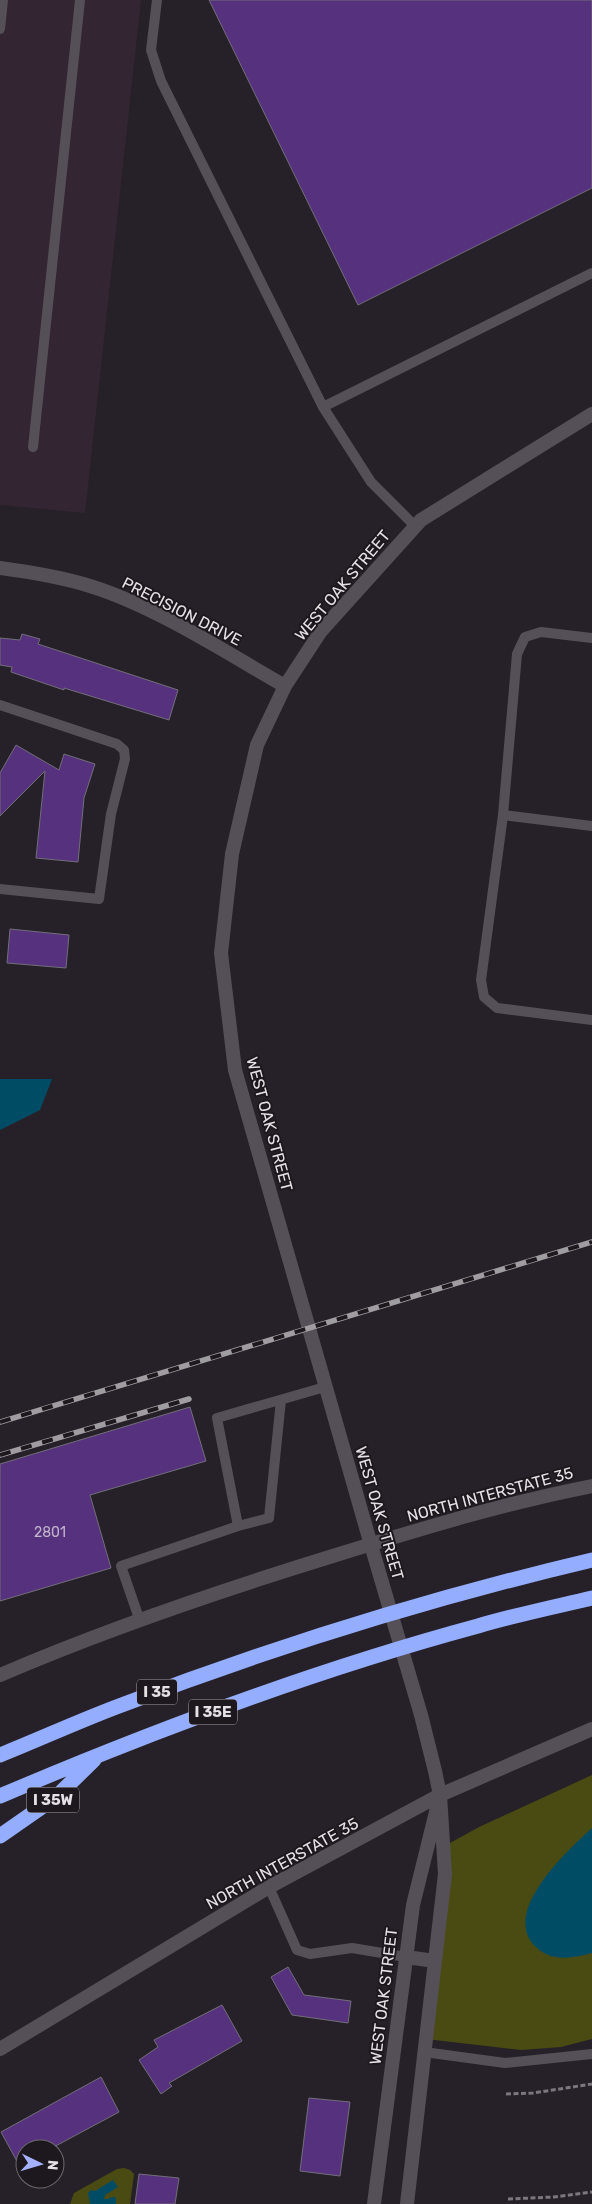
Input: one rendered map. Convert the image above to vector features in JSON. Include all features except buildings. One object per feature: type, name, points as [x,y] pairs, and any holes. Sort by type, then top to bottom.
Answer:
[{"type":"highway","name":"I 35","points":[[0,1755],[117,1706],[317,1636],[468,1591],[592,1560]]},
{"type":"highway","name":"I 35E","points":[[0,1796],[190,1720],[327,1672],[478,1625],[592,1598]]},
{"type":"highway","name":"I 35W","points":[[0,1836],[56,1797],[99,1756]]},
{"type":"main road","name":"WEST OAK STREET","points":[[407,2204],[445,1874],[440,1795],[422,1715],[371,1545],[235,1070],[220,953],[232,854],[257,745],[285,686],[321,632],[420,520],[592,414]]},
{"type":"main road","name":"PRECISION DRIVE","points":[[0,568],[67,580],[114,595],[157,615],[285,686]]},
{"type":"main road","name":"NORTH INTERSTATE 35","points":[[0,1675],[47,1655],[278,1573],[458,1519],[592,1486]]},
{"type":"main road","name":"NORTH INTERSTATE 35","points":[[0,2049],[269,1887],[440,1795],[592,1729]]},
{"type":"main road","name":"WEST OAK STREET","points":[[374,2204],[413,1905],[440,1795]]},
{"type":"main road","points":[[406,1957],[436,1961]]},
{"type":"lane","points":[[0,29],[3,0]]},
{"type":"lane","points":[[33,447],[80,0]]},
{"type":"lane","points":[[157,0],[151,50],[160,81],[323,407],[371,482],[415,526]]},
{"type":"lane","points":[[323,407],[592,273]]},
{"type":"lane","points":[[592,638],[542,632],[525,637],[516,654],[503,815],[481,980],[484,997],[498,1008],[592,1020]]},
{"type":"lane","points":[[0,705],[9,706],[117,744],[124,750],[125,759],[110,814],[99,899],[0,889]]},
{"type":"lane","points":[[503,815],[592,826]]},
{"type":"lane","points":[[238,1526],[217,1418],[325,1386]]},
{"type":"lane","points":[[140,1621],[121,1566],[238,1526],[268,1518],[281,1400]]},
{"type":"lane","points":[[269,1887],[297,1950],[310,1954],[352,1948],[406,1957]]},
{"type":"lane","points":[[424,2052],[505,2063],[592,2054]]},
{"type":"path","points":[[506,2094],[533,2093],[592,2084]]},
{"type":"path","points":[[508,2199],[554,2197],[592,2192]]},
{"type":"shaded area","points":[[0,0],[141,0],[85,513],[0,505]]},
{"type":"shaded area","points":[[592,1775],[592,2039],[561,2047],[521,2050],[426,2039],[450,1843],[479,1827]]},
{"type":"shaded area","points":[[124,2168],[134,2174],[130,2204],[70,2204],[74,2193],[117,2169]]},
{"type":"water","points":[[0,1079],[52,1079],[40,1110],[0,1130]]},
{"type":"water","points":[[592,1828],[592,1953],[563,1958],[549,1955],[537,1948],[527,1934],[526,1918],[531,1901],[554,1867]]},
{"type":"water","points":[[113,2180],[118,2187],[105,2195],[104,2199],[116,2198],[116,2204],[90,2204],[88,2193]]},
{"type":"railway","points":[[0,1422],[592,1242]]},
{"type":"railway","points":[[0,1455],[189,1399]]}]
